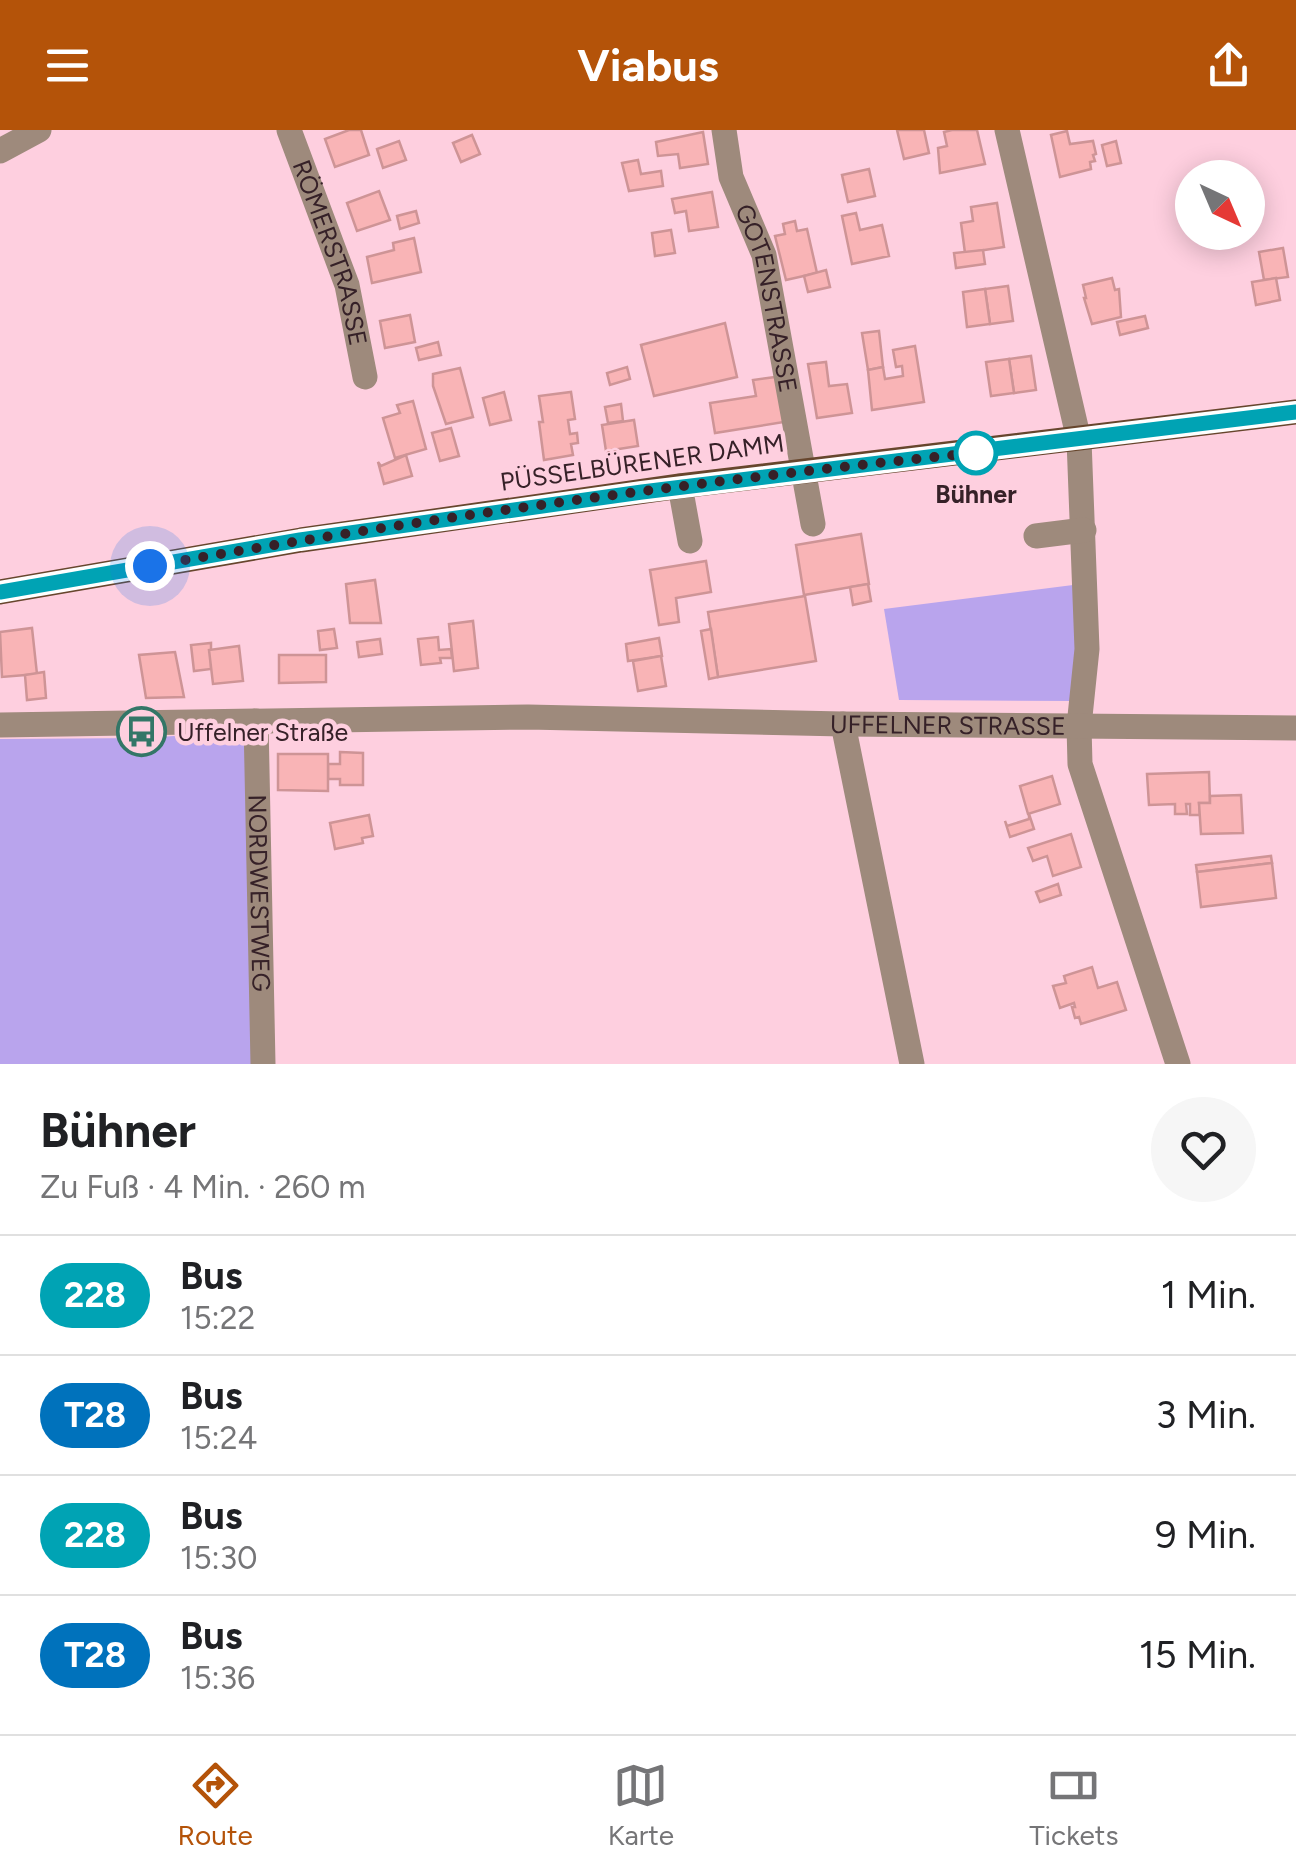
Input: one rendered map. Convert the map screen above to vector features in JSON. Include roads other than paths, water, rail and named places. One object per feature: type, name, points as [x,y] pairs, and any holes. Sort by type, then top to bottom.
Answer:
[{"type":"main road","name":"PÜSSELBÜRENER DAMM","points":[[0,592],[300,540],[680,486],[1296,412]]},
{"type":"street","points":[[0,151],[38,130]]},
{"type":"street","name":"RÖMERSTRASSE","points":[[289,130],[347,285],[365,378]]},
{"type":"street","name":"GOTENSTRASSE","points":[[724,130],[730,177],[764,256],[813,524]]},
{"type":"street","points":[[1007,130],[1079,440],[1087,648],[1079,726],[1080,764],[1178,1064]]},
{"type":"street","points":[[680,486],[690,541]]},
{"type":"street","points":[[1036,536],[1084,530]]},
{"type":"street","name":"UFFELNER STRASSE","points":[[0,724],[528,716],[842,724],[1296,728]]},
{"type":"street","name":"NORDWESTWEG","points":[[256,721],[263,1064]]},
{"type":"street","points":[[842,724],[912,1064]]},
{"type":"place","name":"Bühner","points":[[976,453]]},
{"type":"place","name":"Uffelner Straße","points":[[142,732]]}]
